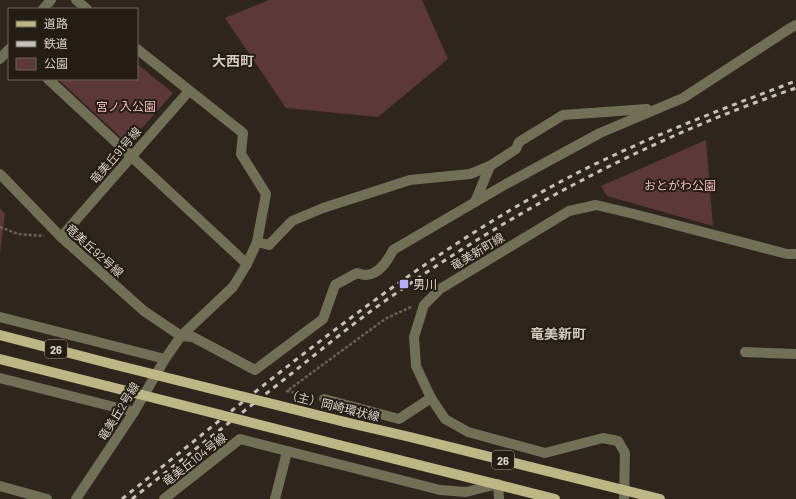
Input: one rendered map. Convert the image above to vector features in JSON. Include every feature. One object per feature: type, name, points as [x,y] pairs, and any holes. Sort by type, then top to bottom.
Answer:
[{"type":"main road","name":"（主）岡崎環状線","points":[[0,335],[410,437],[625,495],[660,499]]},
{"type":"main road","name":"26","points":[[0,359],[555,499]]},
{"type":"street","points":[[44,8],[51,0]]},
{"type":"street","points":[[76,0],[86,8]]},
{"type":"street","points":[[181,336],[194,337],[255,370],[323,319],[335,285],[357,273],[367,275],[376,272],[387,263],[393,250],[475,202],[600,133],[683,98],[796,25]]},
{"type":"street","points":[[0,59],[8,50]]},
{"type":"street","points":[[138,50],[189,90]]},
{"type":"street","points":[[49,80],[247,264]]},
{"type":"street","name":"竜美丘91号線","points":[[61,237],[189,90]]},
{"type":"street","name":"竜美丘2号線","points":[[76,499],[134,412],[164,359],[181,336],[233,287],[247,264],[257,242],[266,194],[241,154],[243,133],[189,90]]},
{"type":"street","points":[[257,242],[269,245],[292,221],[323,208],[410,180],[470,174],[490,166],[516,149],[519,142],[563,115],[657,108]]},
{"type":"street","points":[[475,202],[490,166]]},
{"type":"street","name":"竜美丘92号線","points":[[0,174],[61,237],[144,311],[181,336]]},
{"type":"street","name":"竜美新町線","points":[[625,495],[625,453],[618,441],[603,438],[545,453],[468,432],[445,420],[431,398],[416,366],[414,337],[424,305],[440,289],[569,211],[596,205],[787,254],[796,254]]},
{"type":"street","points":[[0,317],[164,359]]},
{"type":"street","points":[[745,352],[796,354]]},
{"type":"street","points":[[0,378],[134,412]]},
{"type":"street","points":[[324,399],[399,419],[431,398]]},
{"type":"street","name":"竜美丘104号線","points":[[164,499],[240,439],[287,452]]},
{"type":"street","points":[[275,499],[287,452],[440,490],[466,492],[498,484],[499,499]]},
{"type":"street","points":[[0,486],[47,499]]},
{"type":"path","points":[[0,227],[18,234],[61,237]]},
{"type":"path","points":[[324,399],[288,391],[385,319],[417,304]]},
{"type":"green space","points":[[269,0],[422,0],[448,59],[378,117],[286,108],[225,18]]},
{"type":"green space","name":"宮ノ入公園","points":[[138,65],[173,93],[128,144],[59,80],[138,80]]},
{"type":"green space","name":"おとがわ公園","points":[[706,140],[713,226],[607,196],[601,186]]},
{"type":"green space","points":[[0,208],[5,214],[0,253]]},
{"type":"railway","points":[[122,499],[345,322],[462,240],[522,203],[585,169],[689,122],[796,81]]},
{"type":"railway","points":[[132,499],[371,311],[471,244],[575,184],[629,157],[739,109],[796,88]]},
{"type":"place","name":"男川","points":[[404,284]]},
{"type":"district","name":"大西町","points":[[233,60]]},
{"type":"district","name":"竜美新町","points":[[558,333]]}]
